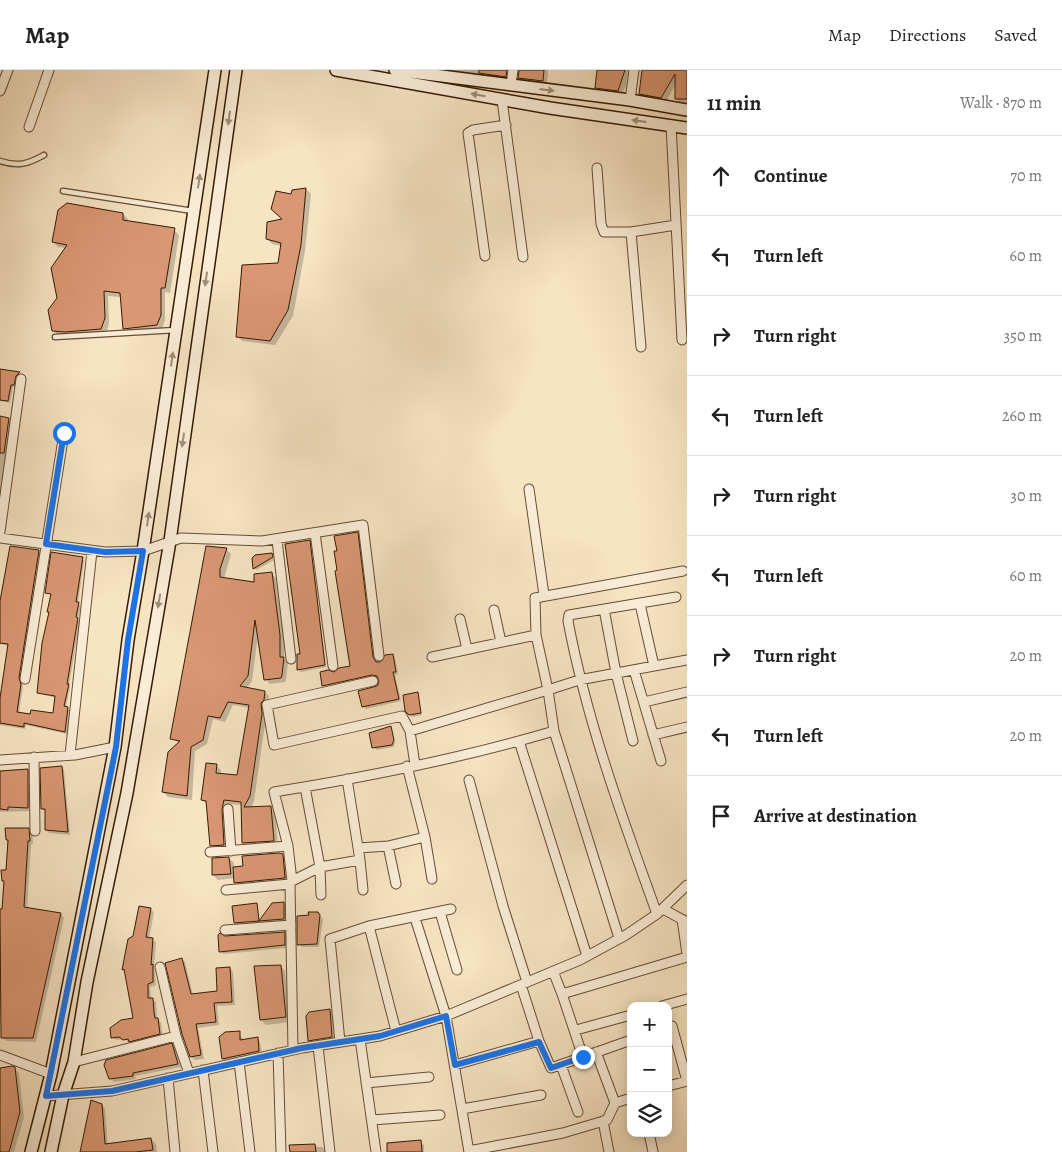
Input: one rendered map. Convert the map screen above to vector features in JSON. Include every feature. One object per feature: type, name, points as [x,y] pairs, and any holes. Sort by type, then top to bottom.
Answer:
[{"type":"street","points":[[0,91],[8,70]]},
{"type":"street","points":[[29,127],[49,70]]},
{"type":"street","points":[[31,1152],[51,1074],[116,747],[128,640],[215,70]]},
{"type":"street","points":[[51,1152],[63,1094],[74,1062],[87,982],[127,792],[170,541],[236,70]]},
{"type":"street","points":[[336,70],[502,100],[687,128]]},
{"type":"street","points":[[399,70],[453,74],[511,85],[630,100],[687,110]]},
{"type":"street","points":[[511,85],[512,70]]},
{"type":"street","points":[[630,100],[634,70]]},
{"type":"street","points":[[502,100],[523,257]]},
{"type":"street","points":[[485,256],[468,133],[473,130],[506,125]]},
{"type":"street","points":[[671,126],[682,340]]},
{"type":"street","points":[[597,168],[602,230],[607,233],[631,232],[676,226]]},
{"type":"street","points":[[631,232],[641,347]]},
{"type":"street","points":[[0,532],[21,379]]},
{"type":"street","points":[[25,679],[64,433]]},
{"type":"street","points":[[528,489],[544,595]]},
{"type":"street","points":[[0,538],[92,551],[143,551],[181,538],[277,540],[363,525],[379,656]]},
{"type":"street","points":[[315,533],[332,666]]},
{"type":"street","points":[[277,540],[291,659]]},
{"type":"street","points":[[70,755],[92,551]]},
{"type":"street","points":[[619,938],[554,731],[548,690],[536,635],[533,601],[538,596],[683,571]]},
{"type":"street","points":[[562,994],[687,956],[684,921],[660,911],[611,786],[579,680],[568,617],[676,597]]},
{"type":"street","points":[[640,604],[654,666]]},
{"type":"street","points":[[604,609],[616,674],[632,741]]},
{"type":"street","points":[[494,610],[501,642]]},
{"type":"street","points":[[460,620],[467,649]]},
{"type":"street","points":[[432,657],[536,635]]},
{"type":"street","points":[[410,731],[579,680],[687,660]]},
{"type":"street","points":[[634,670],[661,761]]},
{"type":"street","points":[[373,681],[267,705],[274,745],[402,716],[410,731],[411,765],[432,879]]},
{"type":"street","points":[[644,702],[687,692]]},
{"type":"street","points":[[653,735],[687,727]]},
{"type":"street","points":[[293,1050],[291,882],[288,846],[274,792],[348,779],[519,742],[554,731]]},
{"type":"street","points":[[519,742],[587,956]]},
{"type":"street","points":[[0,760],[70,755],[116,747]]},
{"type":"street","points":[[34,757],[36,831]]},
{"type":"street","points":[[348,779],[363,890]]},
{"type":"street","points":[[469,780],[539,1042],[551,1068],[627,1041]]},
{"type":"street","points":[[305,787],[320,867],[321,895]]},
{"type":"street","points":[[228,809],[230,851]]},
{"type":"street","points":[[358,848],[388,846],[425,838]]},
{"type":"street","points":[[210,852],[288,846]]},
{"type":"street","points":[[388,846],[396,884]]},
{"type":"street","points":[[226,890],[291,882],[320,867],[360,860]]},
{"type":"street","points":[[46,1096],[112,1091],[278,1053],[396,1031],[446,1016],[587,956],[660,911],[687,885]]},
{"type":"street","points":[[340,1042],[330,939],[369,926],[415,918],[451,909]]},
{"type":"street","points":[[440,912],[457,970]]},
{"type":"street","points":[[415,918],[446,1016],[469,1152],[563,1133],[607,1120],[615,1103],[596,1052]]},
{"type":"street","points":[[225,930],[291,925]]},
{"type":"street","points":[[369,926],[396,1031]]},
{"type":"street","points":[[160,967],[176,1036],[189,1073]]},
{"type":"street","points":[[553,971],[576,1030],[583,1057]]},
{"type":"street","points":[[672,1003],[687,999]]},
{"type":"street","points":[[576,1030],[627,1016]]},
{"type":"street","points":[[672,1026],[687,1081],[672,1085]]},
{"type":"street","points":[[74,1062],[176,1036]]},
{"type":"street","points":[[360,1039],[376,1152]]},
{"type":"street","points":[[455,1065],[539,1042]]},
{"type":"street","points":[[318,1046],[330,1152]]},
{"type":"street","points":[[278,1053],[281,1152]]},
{"type":"street","points":[[0,1055],[51,1074]]},
{"type":"street","points":[[239,1062],[250,1152]]},
{"type":"street","points":[[560,1065],[578,1112]]},
{"type":"street","points":[[202,1070],[213,1152]]},
{"type":"street","points":[[366,1083],[429,1076]]},
{"type":"street","points":[[168,1078],[174,1152]]},
{"type":"street","points":[[462,1109],[542,1095]]},
{"type":"street","points":[[615,1103],[627,1099]]},
{"type":"street","points":[[372,1120],[440,1115]]},
{"type":"street","points":[[603,1121],[610,1152]]},
{"type":"street","points":[[650,1137],[653,1152]]},
{"type":"lane","points":[[0,161],[21,165],[30,163],[44,155]]},
{"type":"lane","points":[[63,191],[194,211]]},
{"type":"lane","points":[[55,337],[176,330]]},
{"type":"building","points":[[479,70],[507,70],[506,77],[479,73]]},
{"type":"building","points":[[519,70],[544,70],[543,81],[518,78]]},
{"type":"building","points":[[597,70],[625,70],[618,91],[595,88]]},
{"type":"building","points":[[642,70],[687,70],[687,99],[675,99],[675,74],[661,98],[639,94]]},
{"type":"building","points":[[306,188],[301,245],[288,310],[270,341],[236,337],[242,265],[278,263],[281,243],[266,239],[267,222],[282,219],[271,209],[276,191],[291,194],[292,190]]},
{"type":"building","points":[[67,203],[123,213],[123,220],[175,228],[165,288],[161,288],[161,315],[157,325],[123,329],[120,293],[104,291],[105,318],[101,329],[65,332],[52,331],[48,310],[57,298],[51,268],[67,245],[52,242],[58,210]]},
{"type":"building","points":[[0,369],[20,372],[16,376],[14,385],[11,385],[8,401],[0,400]]},
{"type":"building","points":[[0,416],[9,418],[4,453],[0,453]]},
{"type":"building","points":[[358,532],[373,657],[376,662],[380,662],[385,655],[393,654],[396,672],[393,672],[399,699],[362,707],[358,691],[377,686],[379,682],[377,676],[372,675],[322,686],[320,672],[328,670],[334,672],[339,668],[350,666],[335,571],[337,570],[334,551],[337,551],[334,536]]},
{"type":"building","points":[[310,540],[325,665],[297,670],[297,654],[300,654],[285,544]]},
{"type":"building","points":[[10,546],[39,550],[19,678],[21,684],[17,712],[30,714],[31,710],[53,713],[55,696],[37,693],[42,643],[51,594],[45,593],[51,552],[83,557],[76,602],[79,602],[76,617],[78,618],[64,706],[68,707],[65,732],[24,723],[24,727],[0,723],[0,698],[8,644],[0,643],[0,601]]},
{"type":"building","points":[[206,546],[227,548],[220,569],[220,577],[254,582],[254,574],[272,572],[280,635],[280,657],[284,657],[282,675],[281,678],[264,680],[255,620],[248,676],[240,686],[265,691],[264,700],[261,703],[262,714],[250,796],[244,807],[271,806],[274,841],[242,843],[241,802],[224,800],[222,809],[224,845],[210,846],[206,801],[201,800],[206,763],[217,764],[216,773],[237,775],[249,705],[228,702],[220,718],[208,716],[203,740],[191,747],[187,796],[162,792],[168,752],[180,741],[170,739]]},
{"type":"building","points":[[272,553],[273,557],[253,569],[252,558],[255,555]]},
{"type":"building","points":[[418,692],[421,713],[409,715],[405,711],[403,695]]},
{"type":"building","points":[[391,726],[394,740],[392,745],[372,748],[369,733]]},
{"type":"building","points":[[62,766],[68,832],[45,830],[45,809],[41,809],[40,768]]},
{"type":"building","points":[[28,769],[28,808],[8,807],[8,810],[0,809],[0,771]]},
{"type":"building","points":[[5,828],[29,828],[30,841],[28,841],[24,907],[61,913],[33,1038],[1,1038],[0,909],[2,909],[4,881],[2,881],[1,870],[6,870],[8,840],[6,840]]},
{"type":"building","points":[[283,854],[285,878],[234,883],[233,867],[243,866],[242,856]]},
{"type":"building","points":[[229,857],[231,874],[212,875],[212,858]]},
{"type":"building","points":[[284,902],[284,919],[259,921],[272,903]]},
{"type":"building","points":[[257,903],[259,921],[234,923],[232,906]]},
{"type":"building","points":[[139,906],[151,908],[146,937],[153,938],[151,965],[153,964],[153,982],[148,984],[148,998],[153,998],[154,1013],[155,1018],[158,1018],[160,1034],[129,1042],[128,1039],[123,1040],[119,1037],[111,1038],[110,1028],[121,1020],[133,1018],[124,969],[122,970],[128,939],[133,936]]},
{"type":"building","points":[[308,912],[318,912],[320,915],[317,944],[297,945],[297,916],[309,915]]},
{"type":"building","points":[[285,932],[285,945],[219,952],[218,935],[220,933],[225,936]]},
{"type":"building","points":[[182,958],[191,994],[217,991],[216,968],[230,967],[232,1002],[214,1003],[216,1022],[196,1024],[201,1055],[190,1057],[182,1034],[165,963]]},
{"type":"building","points":[[281,965],[286,1017],[260,1020],[254,966]]},
{"type":"building","points":[[330,1009],[332,1037],[308,1041],[306,1016],[309,1012]]},
{"type":"building","points":[[240,1031],[240,1040],[258,1037],[259,1051],[222,1059],[219,1037],[225,1032]]},
{"type":"building","points":[[172,1043],[178,1064],[133,1073],[133,1076],[109,1079],[104,1065],[106,1060]]},
{"type":"building","points":[[15,1067],[20,1112],[9,1152],[0,1152],[0,1068]]},
{"type":"building","points":[[91,1100],[102,1104],[105,1144],[151,1138],[153,1150],[135,1152],[80,1152]]},
{"type":"building","points":[[421,1140],[422,1152],[387,1152],[387,1143]]},
{"type":"building","points":[[315,1144],[316,1152],[290,1152],[289,1145]]},
{"type":"route","points":[[64,433],[46,544],[105,552],[143,551],[128,640],[116,747],[46,1096],[112,1091],[302,1048],[380,1036],[446,1016],[455,1065],[539,1042],[551,1068],[583,1057]]}]
